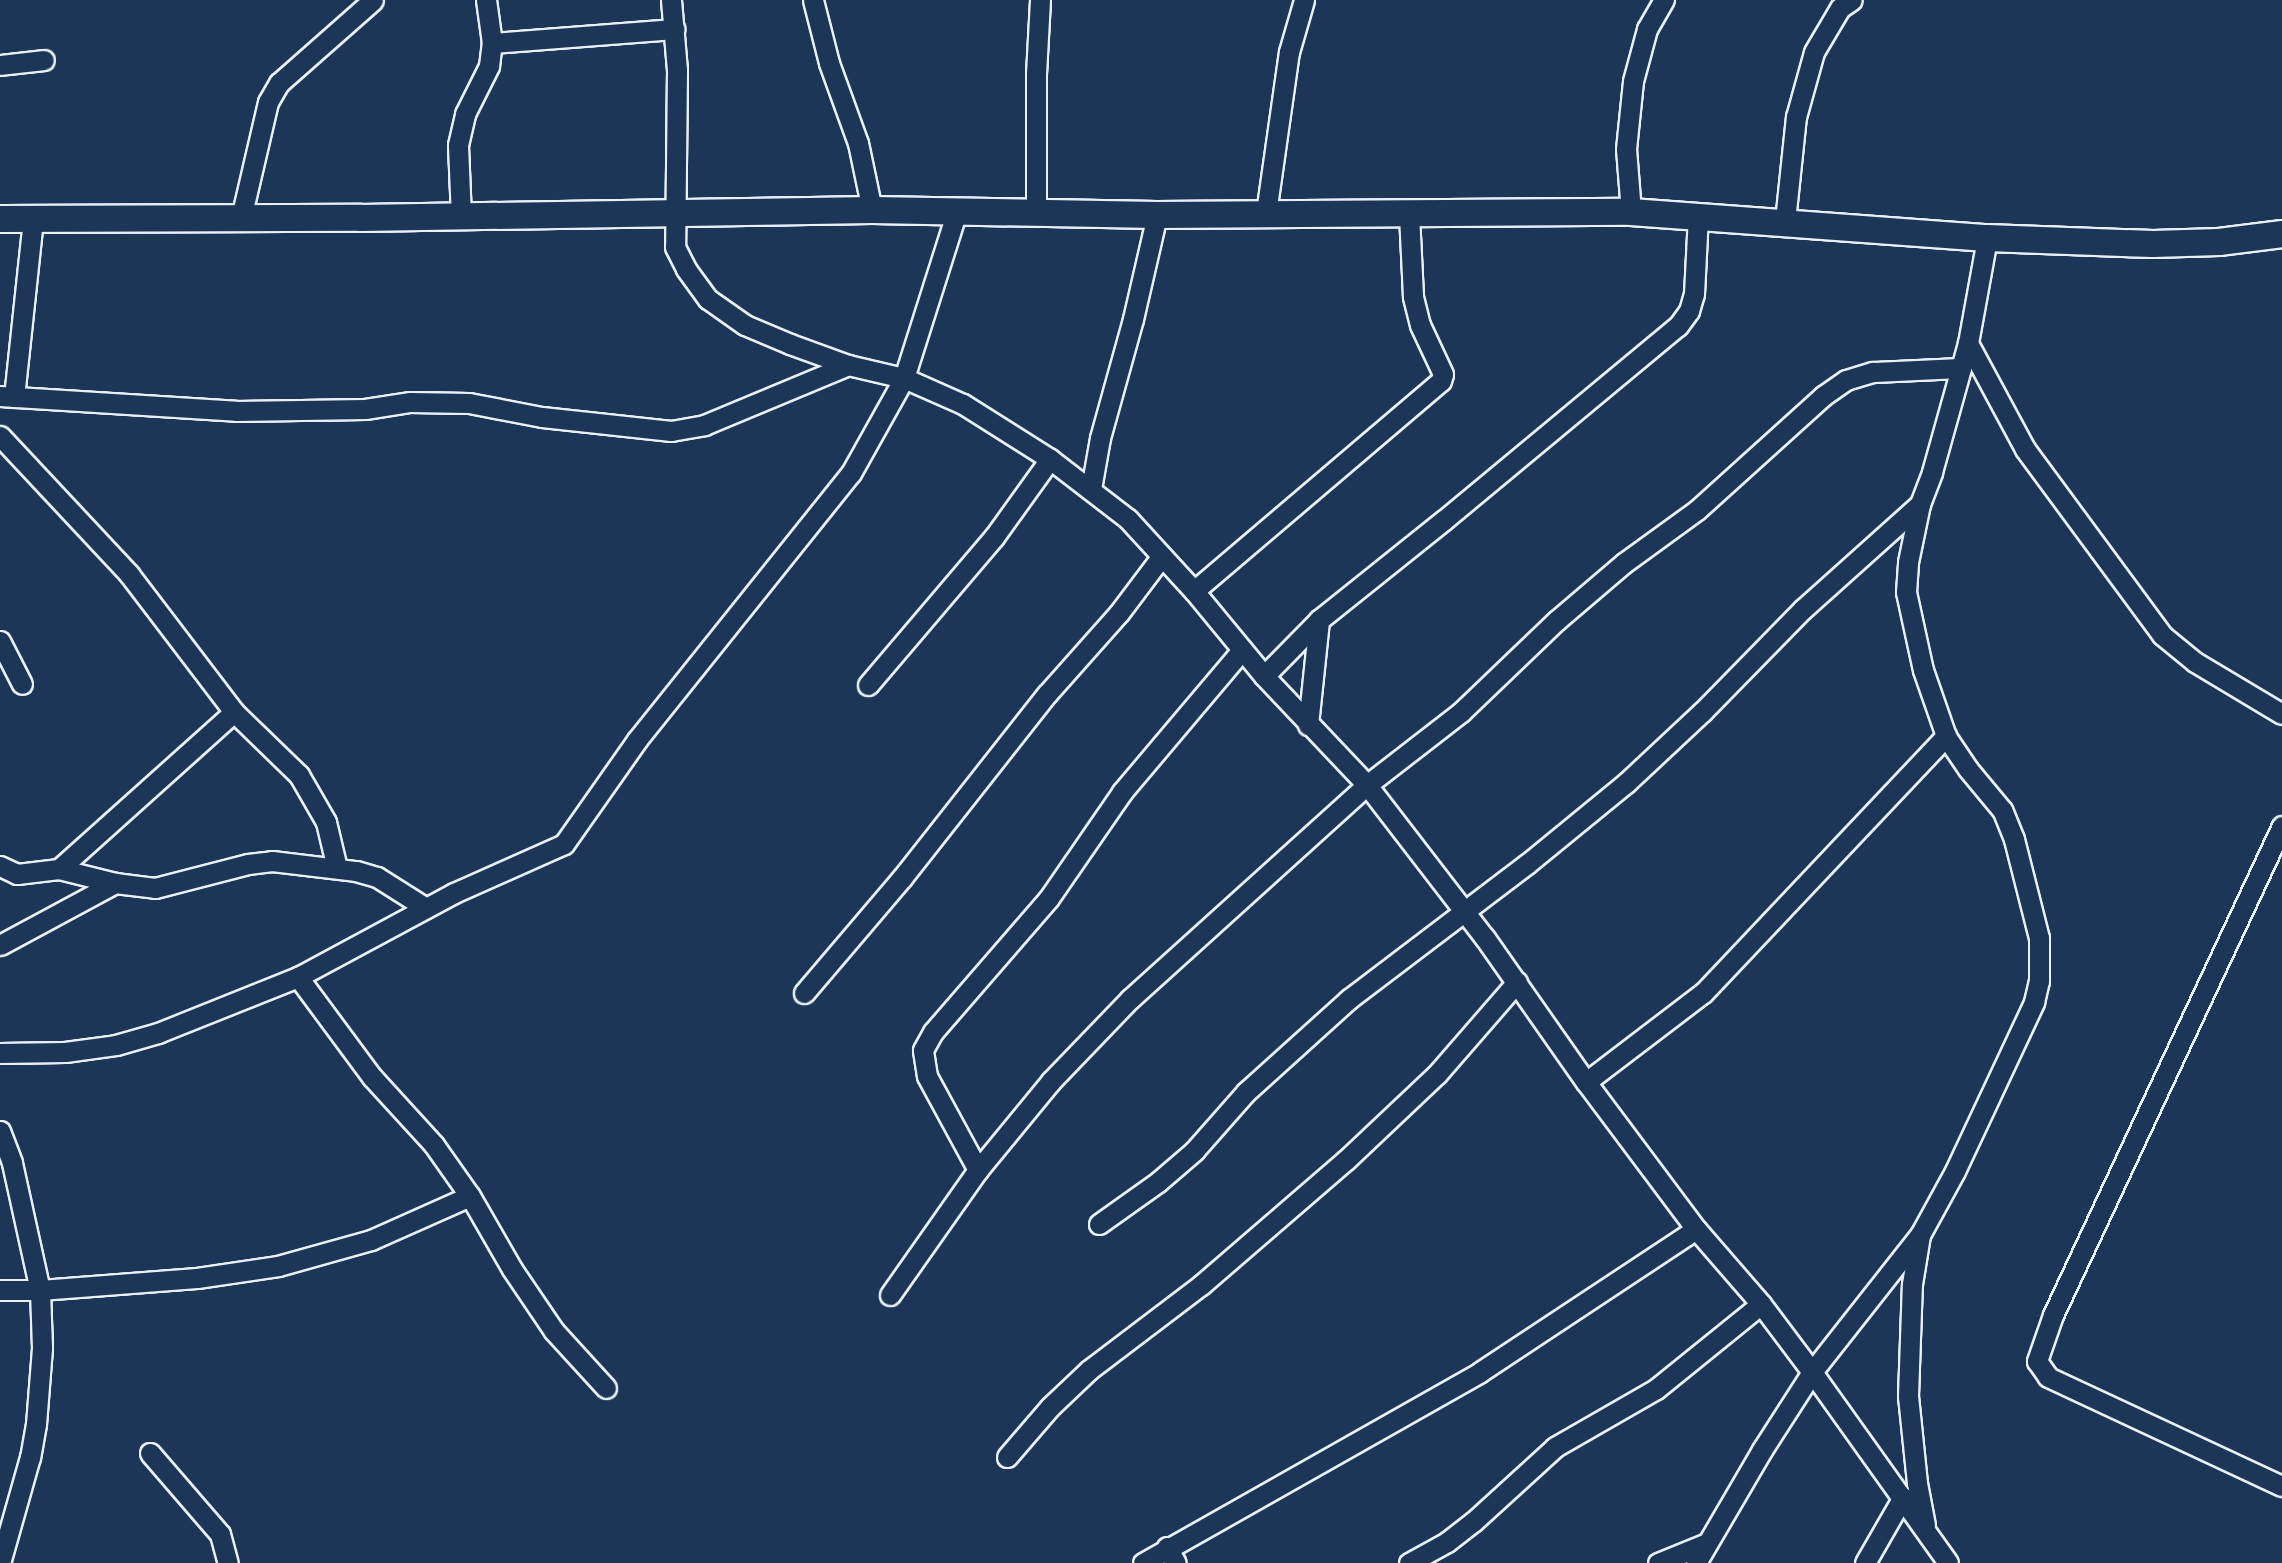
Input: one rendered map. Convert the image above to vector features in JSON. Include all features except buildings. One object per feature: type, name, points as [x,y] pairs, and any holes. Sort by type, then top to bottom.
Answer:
[{"type":"street","points":[[241,218],[268,102],[279,83],[373,0]]},
{"type":"street","points":[[461,217],[460,129],[489,66],[492,43],[486,0]]},
{"type":"street","points":[[671,0],[677,112],[673,214],[675,247],[686,269],[708,299],[745,325],[848,365],[904,378],[963,404],[1050,459],[1128,519],[1194,591],[1308,725],[1367,785],[1517,982],[1586,1082],[1696,1229],[1761,1304],[1812,1371],[1948,1563]]},
{"type":"street","points":[[813,0],[829,64],[858,144],[872,210]]},
{"type":"street","points":[[1036,212],[1036,74],[1040,0]]},
{"type":"street","points":[[1266,213],[1289,52],[1304,0]]},
{"type":"street","points":[[1631,212],[1626,149],[1633,81],[1647,29],[1664,0]]},
{"type":"street","points":[[1785,221],[1796,117],[1814,52],[1840,8],[1852,0]]},
{"type":"street","points":[[492,43],[674,29]]},
{"type":"street","points":[[0,65],[44,60]]},
{"type":"street","points":[[0,219],[461,217],[872,210],[1157,215],[1631,212],[1785,221],[1987,238],[2153,244],[2219,242],[2282,234]]},
{"type":"street","points":[[0,1052],[65,1052],[116,1045],[158,1032],[298,977],[426,908],[564,844],[637,740],[851,473],[904,378],[957,211]]},
{"type":"street","points":[[1091,489],[1100,438],[1133,318],[1157,215]]},
{"type":"street","points":[[1194,591],[1441,381],[1443,374],[1420,325],[1413,296],[1409,215]]},
{"type":"street","points":[[1264,676],[1319,620],[1678,326],[1689,311],[1694,294],[1698,216]]},
{"type":"street","points":[[33,219],[7,396],[236,411],[365,409],[410,402],[469,403],[542,417],[671,431],[704,425],[848,365]]},
{"type":"street","points":[[1696,1563],[1812,1371],[1920,1235],[1966,1147],[2034,1002],[2039,981],[2039,938],[2014,839],[2002,810],[1968,769],[1946,736],[1923,670],[1906,592],[1908,562],[1920,503],[1932,472],[1968,343],[1987,238]]},
{"type":"street","points":[[1968,343],[2025,449],[2162,635],[2195,662],[2282,713]]},
{"type":"street","points":[[890,1295],[978,1170],[1051,1081],[1130,999],[1367,785],[1461,712],[1566,612],[1624,563],[1697,510],[1846,380],[1873,372],[1961,368]]},
{"type":"street","points":[[0,436],[129,574],[234,712],[299,775],[326,822],[338,868]]},
{"type":"street","points":[[868,685],[994,537],[1050,459]]},
{"type":"street","points":[[1099,1224],[1158,1182],[1194,1151],[1246,1092],[1299,1041],[1349,999],[1465,912],[1626,783],[1702,712],[1803,608],[1920,503]]},
{"type":"street","points":[[804,993],[902,878],[1047,694],[1119,613],[1162,556]]},
{"type":"street","points":[[1308,725],[1319,620]]},
{"type":"street","points":[[0,641],[22,684]]},
{"type":"street","points":[[978,1170],[927,1076],[923,1050],[933,1032],[1049,898],[1122,792],[1242,650]]},
{"type":"street","points":[[59,869],[234,712]]},
{"type":"street","points":[[1586,1082],[1703,993],[1946,736]]},
{"type":"street","points":[[2282,826],[2053,1315],[2037,1361],[2048,1377],[2282,1486]]},
{"type":"street","points":[[0,866],[17,874],[59,869],[116,883],[155,888],[248,864],[272,861],[338,868],[377,877],[426,908]]},
{"type":"street","points":[[0,945],[116,883]]},
{"type":"street","points":[[298,977],[372,1076],[433,1145],[470,1196],[512,1269],[554,1331],[606,1388]]},
{"type":"street","points":[[1007,1457],[1050,1407],[1089,1370],[1201,1285],[1346,1160],[1437,1074],[1517,982]]},
{"type":"street","points":[[1,1133],[40,1290],[42,1348],[36,1424],[1,1563]]},
{"type":"street","points":[[0,1290],[40,1290],[198,1278],[278,1266],[371,1240],[470,1196]]},
{"type":"street","points":[[1143,1563],[1171,1555],[1480,1372],[1696,1229]]},
{"type":"street","points":[[1920,1235],[1912,1284],[1908,1396],[1917,1482],[1927,1532]]},
{"type":"street","points":[[1409,1563],[1464,1528],[1555,1447],[1656,1389],[1761,1304]]},
{"type":"street","points":[[150,1453],[220,1534],[228,1563]]},
{"type":"street","points":[[1865,1563],[1903,1497]]},
{"type":"street","points":[[1658,1563],[1707,1543]]}]
